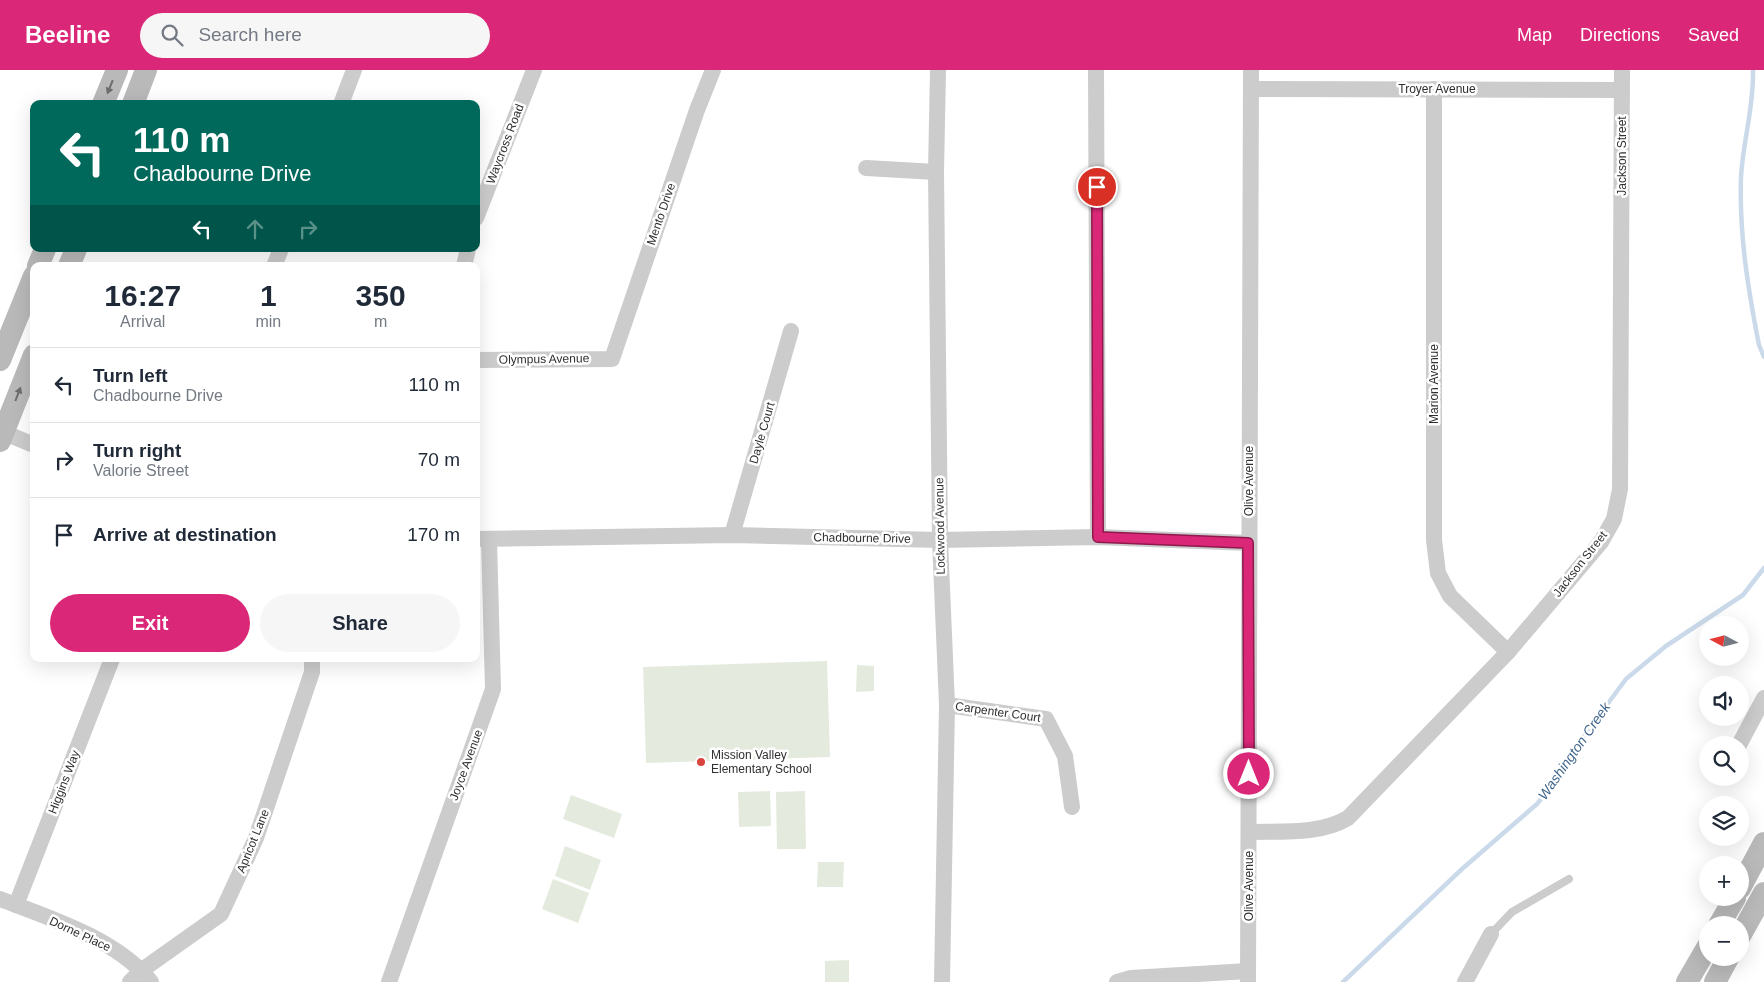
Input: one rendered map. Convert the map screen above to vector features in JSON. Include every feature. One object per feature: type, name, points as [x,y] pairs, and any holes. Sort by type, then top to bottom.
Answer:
[{"type":"main road","points":[[105,100],[117,70]]},
{"type":"main road","points":[[134,100],[146,70]]},
{"type":"main road","points":[[0,360],[30,286]]},
{"type":"main road","points":[[1,435],[30,365]]},
{"type":"main road","points":[[1749,871],[1764,843]]},
{"type":"main road","points":[[1749,916],[1756,900]]},
{"type":"main road","points":[[1687,982],[1699,961]]},
{"type":"main road","points":[[1715,982],[1724,966]]},
{"type":"street","points":[[343,100],[354,70]]},
{"type":"street","name":"Waycross Road","points":[[480,208],[534,70]]},
{"type":"street","name":"Mento Drive","points":[[612,358],[697,110],[714,70]]},
{"type":"street","name":"Lockwood Avenue","points":[[938,70],[936,172],[940,540],[947,705],[942,982]]},
{"type":"street","points":[[1096,70],[1098,537]]},
{"type":"street","name":"Olive Avenue","points":[[1248,977],[1251,70]]},
{"type":"street","name":"Jackson Street","points":[[1249,832],[1321,830],[1335,826],[1348,818],[1508,652],[1601,542],[1614,519],[1620,489],[1622,70]]},
{"type":"street","name":"Troyer Avenue","points":[[1252,89],[1622,90]]},
{"type":"street","name":"Marion Avenue","points":[[1434,89],[1434,540],[1438,573],[1450,596],[1508,652]]},
{"type":"street","points":[[866,168],[936,172]]},
{"type":"street","name":"Dayle Court","points":[[732,535],[792,331]]},
{"type":"street","name":"Olympus Avenue","points":[[480,360],[612,358]]},
{"type":"street","points":[[1,435],[30,444]]},
{"type":"street","name":"Chadbourne Drive","points":[[483,540],[732,535],[940,540],[1098,537],[1248,543]]},
{"type":"street","name":"Joyce Avenue","points":[[389,982],[493,689],[483,540]]},
{"type":"street","name":"Higgins Way","points":[[16,905],[111,662]]},
{"type":"street","name":"Apricot Lane","points":[[130,982],[147,976],[221,914],[256,838],[312,672],[312,662]]},
{"type":"street","points":[[1744,736],[1764,698]]},
{"type":"street","name":"Carpenter Court","points":[[947,705],[1046,719],[1065,756],[1072,807]]},
{"type":"street","name":"Dorne Place","points":[[0,899],[105,943],[147,976]]},
{"type":"street","points":[[1465,982],[1492,934]]},
{"type":"street","points":[[1117,982],[1131,978],[1248,977]]},
{"type":"lane","points":[[1492,934],[1512,912],[1568,879]]},
{"type":"shaded area","points":[[827,661],[830,757],[646,763],[643,667]]},
{"type":"shaded area","points":[[857,665],[874,666],[874,691],[856,692]]},
{"type":"shaded area","points":[[770,791],[771,826],[739,827],[738,792]]},
{"type":"shaded area","points":[[805,791],[806,849],[777,849],[776,792]]},
{"type":"shaded area","points":[[571,795],[622,814],[614,838],[563,819]]},
{"type":"shaded area","points":[[565,846],[601,860],[590,890],[555,876]]},
{"type":"shaded area","points":[[818,862],[844,862],[843,887],[817,887]]},
{"type":"shaded area","points":[[553,879],[589,893],[578,923],[542,909]]},
{"type":"shaded area","points":[[849,960],[849,982],[825,982],[825,961]]},
{"type":"waterway","name":"Washington Creek","points":[[1753,70],[1752,97],[1741,177],[1741,219],[1751,303],[1759,345],[1764,357]]},
{"type":"waterway","name":"Washington Creek","points":[[1343,982],[1462,869],[1537,804],[1559,777],[1575,748],[1626,679],[1666,646],[1743,595],[1764,568]]},
{"type":"place","name":"Mission Valley Elementary School","points":[[701,762]]},
{"type":"route","points":[[1097,187],[1098,537],[1248,543],[1249,774]]}]
